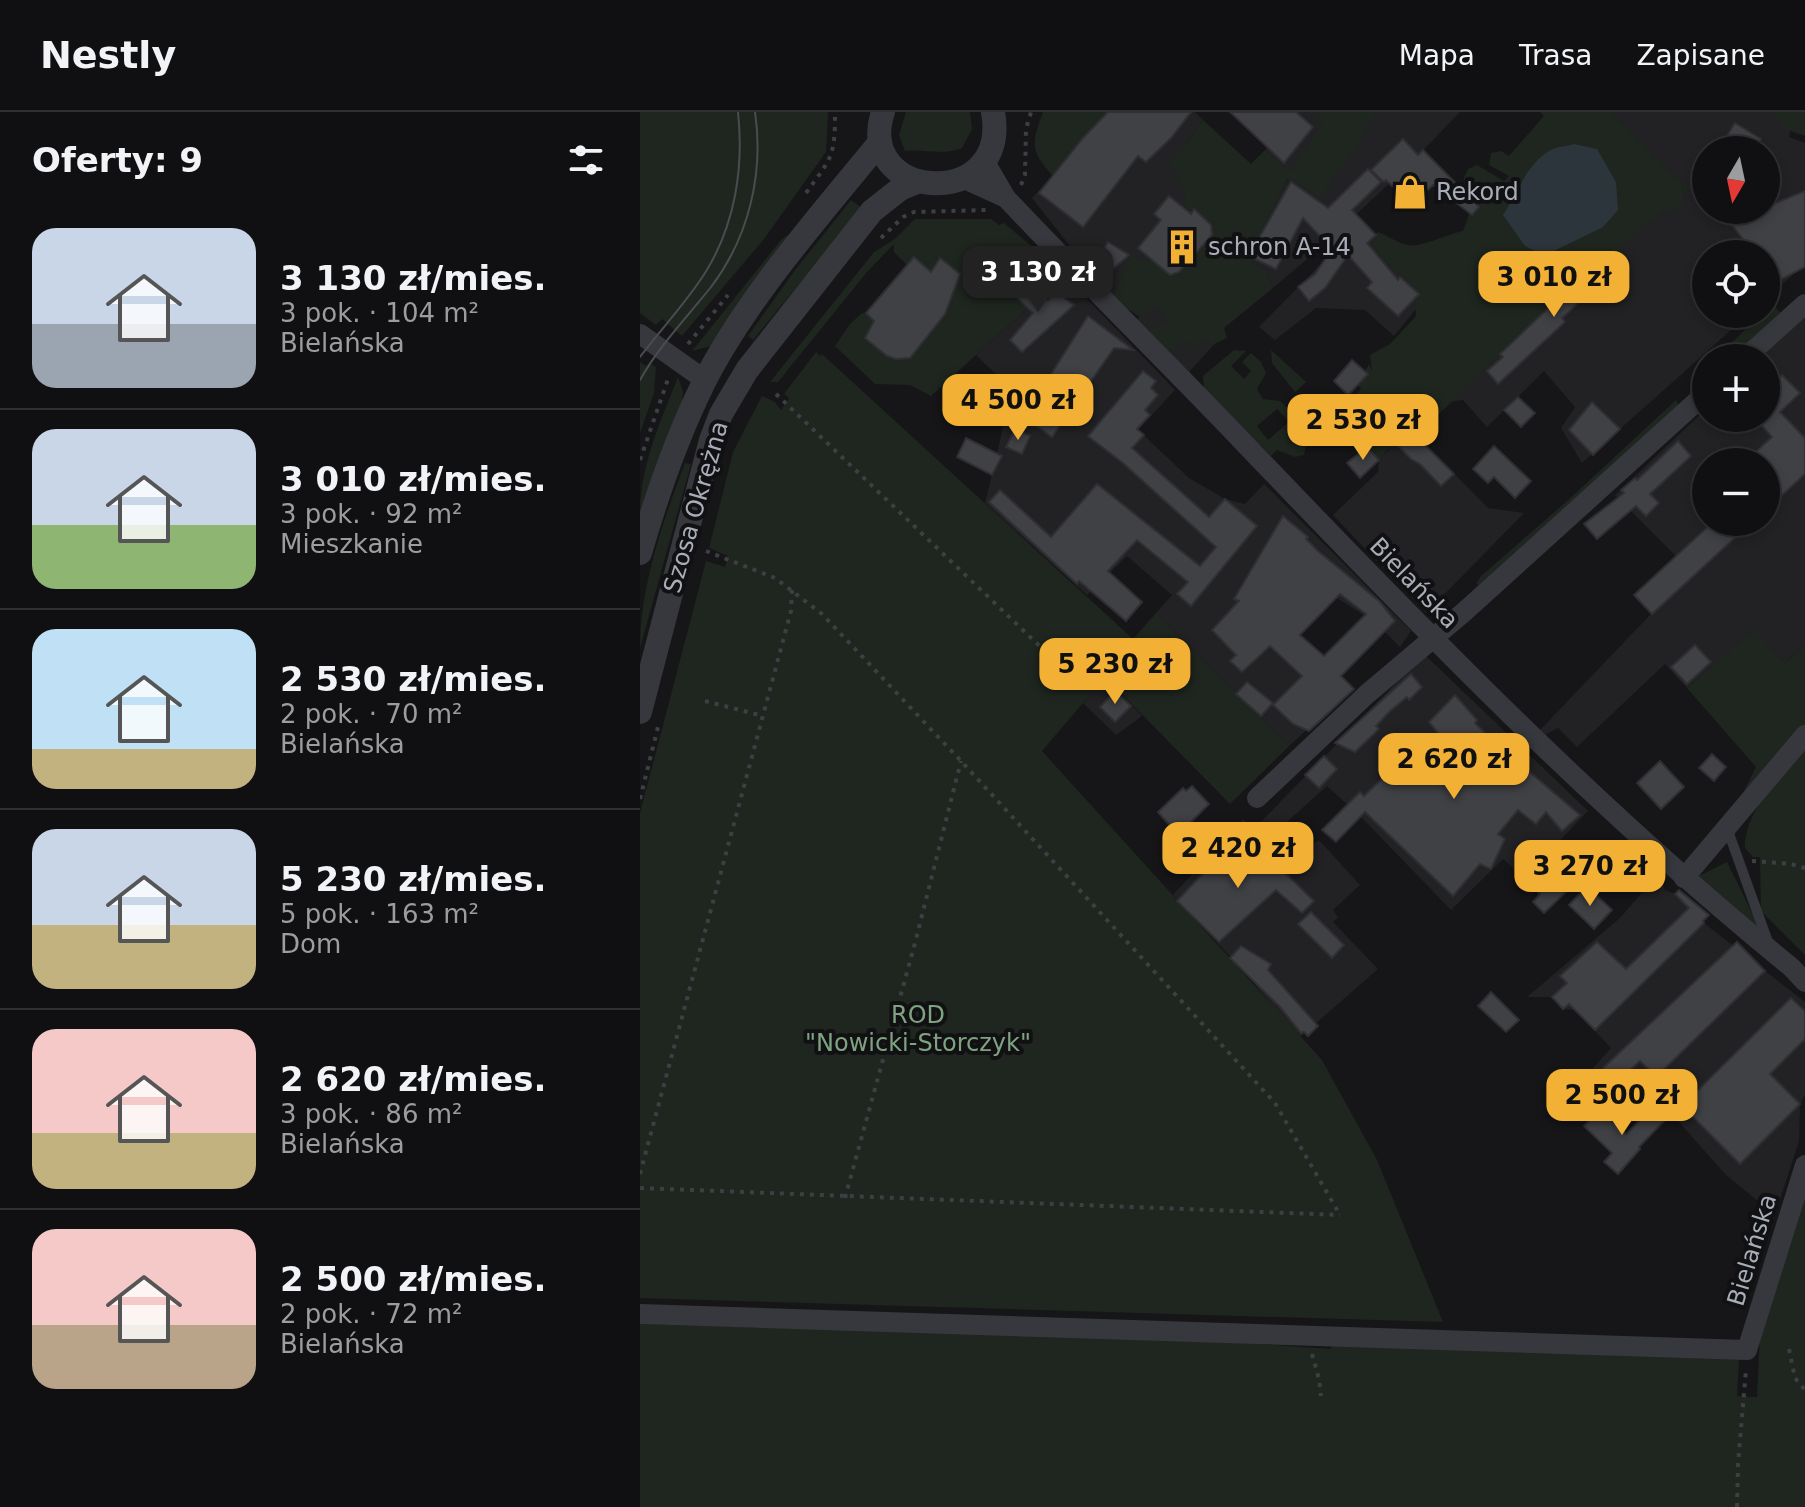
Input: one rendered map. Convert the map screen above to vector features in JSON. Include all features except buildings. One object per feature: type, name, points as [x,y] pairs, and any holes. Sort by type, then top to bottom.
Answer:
[{"type":"street","points":[[883,112],[880,142],[884,155],[893,168],[908,179],[924,182],[964,179],[985,162],[994,124],[1003,112]]},
{"type":"street","name":"Szosa Okrężna","points":[[640,553],[667,466],[705,380],[761,294],[817,218],[880,142]]},
{"type":"street","name":"Bielańska","points":[[985,162],[1006,198],[1431,638],[1548,753],[1684,878],[1805,982]]},
{"type":"street","name":"Bielańska","points":[[964,179],[1006,198]]},
{"type":"street","name":"Szosa Okrężna","points":[[650,715],[711,440],[734,390],[872,211],[900,189],[924,182]]},
{"type":"street","points":[[1761,344],[1805,304]]},
{"type":"street","points":[[640,334],[705,380]]},
{"type":"street","points":[[1257,798],[1692,406]]},
{"type":"street","points":[[1684,878],[1805,735]]},
{"type":"street","name":"Bielańska","points":[[1747,1350],[1805,1165]]},
{"type":"street","points":[[640,1314],[1747,1350]]},
{"type":"lane","points":[[1727,828],[1772,952]]},
{"type":"path","points":[[801,200],[830,160],[835,145],[835,112]]},
{"type":"path","points":[[1026,129],[1031,112]]},
{"type":"path","points":[[875,242],[888,234]]},
{"type":"path","points":[[684,349],[737,284]]},
{"type":"path","points":[[640,460],[671,371]]},
{"type":"path","points":[[776,394],[1072,677]]},
{"type":"path","points":[[640,1188],[1340,1215],[1275,1103],[822,614],[775,578],[702,549]]},
{"type":"path","points":[[640,1174],[791,611],[792,590]]},
{"type":"path","points":[[705,701],[763,716]]},
{"type":"path","points":[[640,799],[650,715]]},
{"type":"path","points":[[845,1198],[961,761]]},
{"type":"path","points":[[1738,860],[1805,868]]},
{"type":"path","points":[[1306,1336],[1321,1396]]},
{"type":"path","points":[[1789,1349],[1795,1378],[1805,1390]]},
{"type":"path","points":[[1737,1507],[1747,1350]]},
{"type":"shaded area","points":[[1111,112],[1195,112],[1203,120],[1186,144],[1257,199],[1112,299],[1032,198]]},
{"type":"shaded area","points":[[1296,112],[1460,112],[1407,167],[1273,288],[1266,270],[1247,261],[1291,173],[1265,150]]},
{"type":"shaded area","points":[[1605,112],[1805,112],[1791,128],[1789,137],[1805,143],[1805,264],[1780,286],[1780,240],[1692,240],[1692,328],[1733,328],[1715,344],[1692,344],[1692,365],[1582,463],[1561,428],[1575,407],[1544,371],[1487,427],[1463,400],[1449,402]]},
{"type":"shaded area","points":[[1574,144],[1597,149],[1616,182],[1618,210],[1603,227],[1554,251],[1535,251],[1525,246],[1503,215],[1528,172],[1541,157],[1552,150]]},
{"type":"shaded area","points":[[1367,226],[1431,296],[1420,304],[1394,336],[1365,310],[1316,308],[1275,340],[1259,327],[1323,262]]},
{"type":"shaded area","points":[[1064,275],[1175,390],[1138,430],[1189,478],[1225,499],[1245,504],[1264,484],[1411,631],[1400,647],[1375,622],[1321,588],[1282,638],[1347,693],[1289,746],[1156,613],[1172,595],[1127,556],[1087,595],[985,503],[1012,390],[976,355]]},
{"type":"shaded area","points":[[1153,302],[1218,340],[1189,372],[1135,322]]},
{"type":"shaded area","points":[[1805,317],[1805,645],[1785,663],[1754,630],[1687,688],[1665,664],[1577,747],[1558,728],[1543,736],[1539,731],[1651,614],[1634,595],[1676,556],[1615,495],[1692,422],[1692,432],[1780,432],[1780,344],[1775,344]]},
{"type":"shaded area","points":[[1410,418],[1426,435],[1426,445],[1488,508],[1524,513],[1426,613],[1333,515],[1378,472],[1379,460],[1389,449],[1384,443]]},
{"type":"shaded area","points":[[1424,654],[1588,811],[1524,878],[1503,859],[1451,910],[1327,786],[1279,829],[1302,852],[1319,840],[1360,885],[1333,910],[1338,917],[1333,922],[1378,969],[1299,1038],[1247,975],[1173,895],[1243,819],[1254,829]]},
{"type":"shaded area","points":[[1104,675],[1142,716],[1116,735],[1083,703]]},
{"type":"shaded area","points":[[1658,874],[1665,890],[1675,894],[1704,923],[1805,1002],[1805,1095],[1800,1104],[1799,1141],[1775,1215],[1726,1175],[1644,1083],[1613,1097],[1586,1076],[1611,1048],[1575,1010],[1563,1009],[1552,997],[1527,997],[1620,918]]},
{"type":"green space","points":[[640,112],[828,112],[826,152],[764,239],[682,336],[662,319],[656,325],[640,313]]},
{"type":"green space","points":[[906,112],[970,112],[972,129],[962,148],[941,152],[905,151],[899,135]]},
{"type":"green space","points":[[1043,112],[1111,112],[1053,176],[1040,159],[1035,146]]},
{"type":"green space","points":[[1315,112],[1377,112],[1320,197],[1288,178],[1262,233],[1252,263],[1266,270],[1273,288],[1224,328],[1227,338],[1212,345],[1205,339],[1197,346],[1183,341],[1181,347],[1167,352],[1153,339],[1150,328],[1166,324],[1163,312],[1155,307],[1140,317],[1112,299],[1131,255],[1143,261],[1151,259],[1188,216],[1184,190],[1168,161],[1186,144],[1203,120],[1251,164],[1265,150],[1291,172],[1323,122]]},
{"type":"green space","points":[[1540,112],[1609,112],[1671,175],[1689,186],[1676,211],[1662,212],[1626,241],[1621,253],[1610,262],[1598,261],[1422,431],[1410,418],[1384,443],[1389,448],[1379,460],[1327,405],[1338,395],[1348,403],[1361,389],[1358,385],[1369,364],[1372,371],[1370,355],[1390,344],[1416,316],[1414,286],[1386,263],[1372,244],[1377,232],[1413,245],[1463,231],[1469,214],[1463,208],[1464,177],[1468,169],[1477,165],[1504,181],[1509,176],[1489,165],[1491,153],[1501,151],[1509,156],[1544,116]]},
{"type":"green space","points":[[1774,112],[1805,112],[1805,136],[1785,129]]},
{"type":"green space","points":[[851,200],[862,208],[753,340],[748,336]]},
{"type":"green space","points":[[915,219],[991,219],[999,225],[1004,223],[1048,260],[1046,263],[1026,254],[1021,260],[1053,285],[931,396],[910,385],[875,384],[835,346],[850,324],[866,313],[907,265],[894,252],[894,244],[867,272],[778,382],[770,382],[874,252],[895,239]]},
{"type":"green space","points":[[790,233],[711,346],[692,351],[781,240]]},
{"type":"green space","points":[[1747,328],[1765,328],[1748,344],[1730,344]]},
{"type":"green space","points":[[1234,350],[1246,351],[1231,366],[1244,379],[1251,371],[1242,362],[1251,353],[1261,362],[1266,373],[1257,389],[1263,399],[1280,401],[1309,427],[1304,455],[1295,457],[1277,450],[1271,456],[1204,388],[1203,376]],"holes":[[[1277,409],[1289,422],[1268,440],[1257,426]]]},
{"type":"green space","points":[[1271,350],[1306,382],[1295,392],[1272,363]]},
{"type":"green space","name":"ROD \"Nowicki-Storczyk\"","points":[[816,352],[820,356],[822,354],[1133,639],[1156,613],[1289,746],[1230,804],[1105,677],[1042,751],[1322,1060],[1377,1160],[1443,1322],[640,1298],[640,813],[706,561],[725,567],[728,556],[709,548],[733,452],[762,396],[775,402],[781,410],[789,398],[784,394]]},
{"type":"green space","points":[[640,362],[656,367],[654,393],[640,433]]},
{"type":"green space","points":[[678,377],[683,392],[682,404],[640,513],[648,461]]},
{"type":"green space","points":[[1676,400],[1679,405],[1479,585],[1476,584],[1481,576]]},
{"type":"green space","points":[[685,463],[691,464],[640,648],[648,578]]},
{"type":"green space","points":[[1754,629],[1785,663],[1805,645],[1805,728],[1742,795],[1756,767],[1687,688]]},
{"type":"green space","points":[[1805,746],[1805,955],[1761,911],[1760,857],[1753,857],[1745,848],[1746,834],[1757,807]]},
{"type":"green space","points":[[1727,862],[1761,931],[1695,878]]},
{"type":"green space","points":[[1805,1178],[1805,1507],[640,1507],[640,1324],[1216,1341],[1331,1349],[1332,1341],[1739,1359],[1737,1396],[1757,1397],[1760,1335]]},
{"type":"tram line","points":[[640,357],[698,284],[724,235],[738,175],[738,112]]},
{"type":"tram line","points":[[640,380],[664,344],[711,287],[735,247],[751,204],[755,181],[755,112]]},
{"type":"place","name":"Rekord","points":[[1410,192]]},
{"type":"place","name":"schron A-14","points":[[1182,247]]}]
